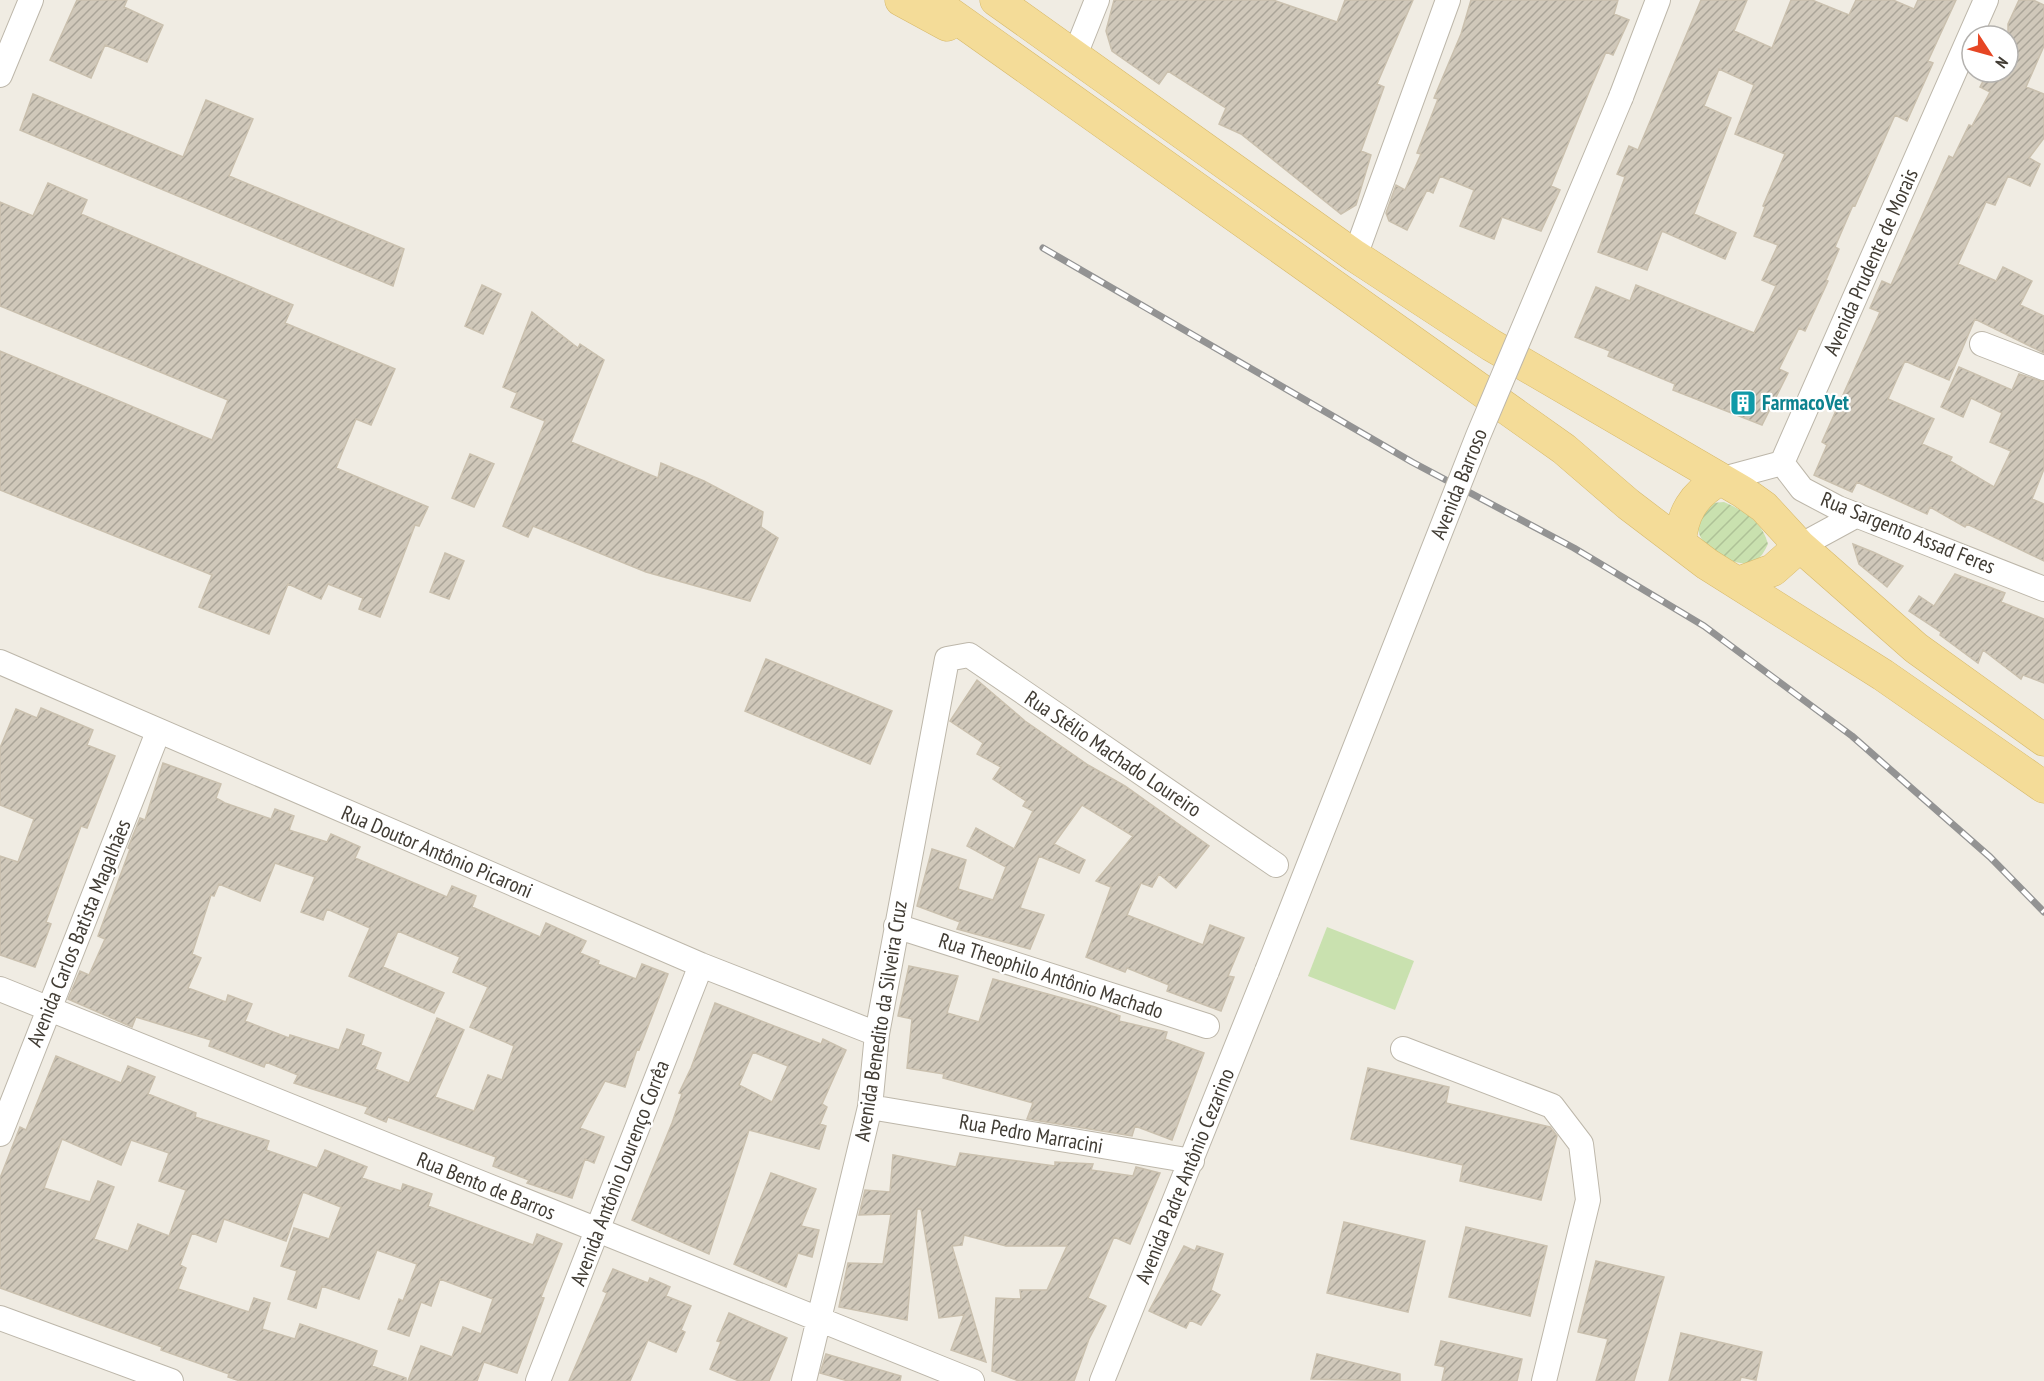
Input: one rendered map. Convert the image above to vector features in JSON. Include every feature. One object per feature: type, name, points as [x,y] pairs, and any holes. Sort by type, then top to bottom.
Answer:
[{"type":"main road","points":[[901,0],[1013,61]]},
{"type":"main road","points":[[931,0],[1013,61],[1564,449],[1680,543],[1738,583],[1883,675],[2044,787]]},
{"type":"main road","points":[[996,0],[1355,256],[1491,345],[1764,507],[1800,546],[1916,648],[2044,740]]},
{"type":"main road","points":[[1680,543],[1682,523],[1695,497],[1719,480]]},
{"type":"main road","points":[[1738,583],[1773,570],[1800,546]]},
{"type":"street","points":[[0,75],[31,0]]},
{"type":"street","points":[[1075,55],[1097,0]]},
{"type":"street","points":[[1355,256],[1448,0]]},
{"type":"street","name":"Avenida Barroso","points":[[1267,971],[1478,436],[1621,97],[1658,0]]},
{"type":"street","name":"Avenida Prudente de Morais","points":[[1782,463],[1986,0]]},
{"type":"street","points":[[1982,344],[2044,369]]},
{"type":"street","points":[[1719,480],[1782,463]]},
{"type":"street","name":"Rua Sargento Assad Feres","points":[[1782,463],[1802,489],[1857,515],[2044,589]]},
{"type":"street","points":[[1800,546],[1857,515]]},
{"type":"street","name":"Rua Stélio Machado Loureiro","points":[[947,659],[969,655],[1276,865]]},
{"type":"street","name":"Avenida Benedito da Silveira Cruz","points":[[804,1381],[870,1107],[877,1034],[947,659]]},
{"type":"street","name":"Rua Doutor Antônio Picaroni","points":[[0,662],[701,965],[877,1034]]},
{"type":"street","name":"Avenida Carlos Batista Magalhães","points":[[0,1134],[158,732]]},
{"type":"street","name":"Rua Theophilo Antônio Machado","points":[[896,926],[1207,1026]]},
{"type":"street","name":"Avenida Antônio Lourenço Corrêa","points":[[538,1381],[701,965]]},
{"type":"street","name":"Avenida Padre Antônio Cezarino","points":[[1102,1381],[1267,971]]},
{"type":"street","name":"Rua Bento de Barros","points":[[0,989],[972,1381]]},
{"type":"street","points":[[1403,1049],[1552,1106],[1581,1144],[1588,1200],[1544,1381]]},
{"type":"street","name":"Rua Pedro Marracini","points":[[870,1107],[1192,1161]]},
{"type":"street","points":[[0,1318],[171,1381]]},
{"type":"green space","points":[[1724,502],[1751,518],[1765,536],[1768,544],[1756,561],[1739,563],[1731,561],[1715,552],[1700,536],[1697,522],[1712,503]]},
{"type":"green space","points":[[1327,927],[1414,961],[1395,1010],[1308,976]]},
{"type":"building","points":[[77,0],[127,0],[124,7],[163,25],[147,62],[105,45],[91,78],[50,60]]},
{"type":"building","points":[[1114,0],[1273,0],[1337,22],[1345,0],[1413,0],[1377,84],[1384,87],[1361,151],[1371,155],[1356,205],[1341,214],[1241,134],[1219,124],[1226,108],[1168,71],[1159,84],[1112,51],[1106,31]]},
{"type":"building","points":[[1471,0],[1618,0],[1614,14],[1629,20],[1613,55],[1606,52],[1591,87],[1551,186],[1560,190],[1541,231],[1502,217],[1494,239],[1460,226],[1474,190],[1440,176],[1433,193],[1427,190],[1407,230],[1389,221],[1386,213],[1396,185],[1405,190],[1421,154],[1417,153],[1438,99],[1434,98],[1461,34]]},
{"type":"building","points":[[1701,0],[1747,0],[1734,31],[1772,48],[1791,0],[1812,0],[1849,15],[1856,0],[1893,0],[1914,9],[1918,0],[1956,0],[1928,61],[1933,63],[1907,121],[1895,115],[1855,206],[1853,205],[1835,247],[1839,249],[1826,280],[1828,281],[1805,331],[1799,328],[1779,369],[1788,373],[1762,425],[1673,390],[1675,384],[1608,356],[1610,351],[1575,337],[1596,287],[1630,301],[1636,285],[1754,333],[1776,286],[1762,280],[1778,245],[1754,236],[1765,207],[1763,206],[1785,154],[1735,134],[1754,85],[1719,69],[1704,106],[1731,118],[1694,214],[1736,233],[1725,259],[1662,231],[1647,270],[1598,252],[1625,177],[1617,174],[1629,146],[1638,150]]},
{"type":"building","points":[[2019,0],[2033,0],[2044,5],[2044,46],[2026,87],[2044,94],[2044,138],[2029,158],[2040,164],[2030,186],[2008,176],[1995,205],[1986,202],[1958,264],[1996,281],[2003,267],[2032,281],[2020,305],[2044,316],[2044,353],[1975,319],[1949,380],[1905,361],[1888,399],[1934,419],[1922,444],[1952,457],[1950,461],[1994,487],[2011,451],[1990,442],[2002,413],[1971,398],[1963,417],[1941,407],[1959,367],[2012,390],[2019,374],[2044,382],[2044,469],[2032,499],[2044,504],[2044,561],[1967,524],[1965,527],[1930,507],[1927,514],[1857,482],[1852,492],[1814,475],[1827,445],[1822,442],[1880,312],[1870,308],[1882,281],[1891,285],[1949,156],[1953,158],[1969,125],[1972,126],[1990,92],[1980,87],[1982,84],[2020,84],[2020,24],[2008,24]]},
{"type":"building","points":[[33,94],[183,157],[206,100],[253,119],[229,176],[404,249],[393,286],[20,130]]},
{"type":"building","points":[[48,183],[87,200],[81,214],[293,305],[285,323],[395,369],[371,425],[356,419],[336,468],[428,507],[419,526],[415,525],[380,617],[359,609],[363,598],[328,584],[321,599],[288,584],[269,634],[199,607],[212,575],[0,490],[0,351],[212,440],[228,400],[0,306],[0,202],[33,216]]},
{"type":"building","points":[[482,285],[501,294],[483,334],[465,326]]},
{"type":"building","points":[[532,312],[578,348],[580,344],[604,360],[571,442],[658,478],[661,463],[704,481],[763,512],[761,527],[778,538],[750,601],[646,572],[533,526],[528,537],[503,526],[545,421],[511,407],[517,393],[503,387]]},
{"type":"building","points":[[470,454],[494,464],[474,507],[452,498]]},
{"type":"building","points":[[1853,544],[1903,566],[1887,587],[1859,564]]},
{"type":"building","points":[[445,553],[464,561],[449,599],[430,592]]},
{"type":"building","points":[[1955,574],[2005,593],[2001,602],[2044,619],[2044,683],[2023,675],[2021,679],[1983,650],[1978,663],[1940,635],[1941,632],[1909,611],[1919,596],[1934,606]]},
{"type":"building","points":[[766,659],[892,711],[870,764],[745,711]]},
{"type":"building","points":[[977,680],[1025,721],[1088,765],[1125,786],[1209,846],[1176,888],[1159,874],[1152,887],[1141,883],[1127,915],[1203,945],[1210,925],[1244,938],[1228,976],[1234,977],[1221,1011],[1167,991],[1169,985],[1127,968],[1125,972],[1086,957],[1111,887],[1096,881],[1133,836],[1082,805],[1054,844],[1085,860],[1079,873],[1039,856],[1020,908],[1044,915],[1030,949],[957,929],[960,922],[917,906],[932,849],[966,860],[958,889],[993,900],[1006,867],[967,846],[976,828],[1014,849],[1033,811],[1023,806],[1026,801],[993,779],[1001,767],[977,754],[983,743],[950,721]]},
{"type":"building","points":[[41,708],[93,730],[87,745],[115,756],[87,828],[81,826],[46,922],[51,924],[35,967],[0,955],[0,856],[18,862],[34,819],[0,805],[0,748],[16,709],[37,718]]},
{"type":"building","points":[[163,763],[221,784],[216,798],[225,803],[271,819],[275,809],[294,816],[289,830],[327,842],[331,834],[360,847],[355,858],[447,897],[452,886],[476,896],[472,907],[540,937],[546,923],[586,941],[580,953],[599,961],[598,964],[636,979],[642,964],[668,974],[639,1050],[637,1049],[625,1087],[605,1081],[580,1128],[604,1137],[594,1163],[585,1159],[572,1198],[527,1183],[529,1180],[493,1166],[496,1157],[388,1117],[386,1122],[365,1113],[368,1107],[294,1083],[298,1075],[266,1062],[264,1067],[209,1046],[211,1040],[136,1017],[132,1027],[68,999],[80,971],[89,975],[105,939],[98,936],[140,818],[145,820]],"holes":[[[275,863],[315,877],[301,912],[323,920],[327,909],[370,928],[349,976],[434,1013],[444,993],[383,967],[398,931],[460,957],[453,972],[488,987],[470,1027],[514,1046],[502,1080],[488,1075],[474,1111],[435,1097],[464,1030],[437,1018],[409,1083],[375,1069],[381,1053],[361,1045],[364,1035],[347,1029],[339,1050],[290,1035],[289,1038],[245,1021],[252,1004],[228,995],[226,1002],[188,988],[201,958],[192,954],[211,895],[214,896],[219,884],[260,901]]]},
{"type":"building","points":[[909,966],[958,976],[947,1013],[979,1022],[993,979],[1095,1007],[1120,1016],[1119,1021],[1167,1032],[1165,1039],[1204,1053],[1172,1140],[1135,1126],[1132,1136],[1027,1119],[1033,1103],[943,1078],[944,1074],[907,1068],[912,1019],[898,1016]]},
{"type":"building","points":[[715,1003],[821,1044],[823,1039],[846,1050],[822,1104],[827,1107],[820,1124],[826,1126],[819,1149],[749,1130],[709,1254],[632,1220],[672,1123],[682,1094],[679,1093],[691,1068]],"holes":[[[753,1052],[788,1066],[772,1102],[739,1085]]]},
{"type":"building","points":[[56,1056],[121,1083],[128,1066],[155,1077],[148,1094],[196,1113],[195,1117],[269,1141],[266,1150],[317,1168],[325,1150],[367,1167],[362,1178],[401,1191],[403,1184],[432,1194],[428,1206],[533,1245],[537,1234],[562,1244],[541,1297],[544,1298],[517,1373],[484,1362],[477,1381],[408,1381],[421,1346],[452,1357],[463,1327],[481,1334],[493,1299],[440,1279],[431,1306],[421,1302],[409,1336],[388,1329],[399,1299],[403,1301],[417,1264],[377,1250],[359,1299],[322,1286],[316,1308],[288,1299],[297,1271],[281,1266],[294,1228],[329,1239],[341,1207],[303,1192],[286,1241],[224,1219],[216,1242],[192,1233],[180,1265],[186,1268],[178,1289],[249,1312],[254,1298],[270,1303],[262,1329],[295,1339],[300,1324],[377,1351],[372,1366],[406,1378],[406,1381],[240,1381],[228,1377],[229,1374],[161,1350],[162,1347],[0,1288],[0,1178],[20,1127],[26,1130]],"holes":[[[62,1139],[121,1165],[131,1140],[169,1153],[159,1181],[186,1190],[169,1236],[138,1224],[128,1251],[94,1239],[114,1187],[98,1181],[90,1202],[44,1188]]]},
{"type":"building","points":[[1368,1068],[1449,1087],[1446,1103],[1550,1127],[1557,1136],[1541,1200],[1460,1181],[1463,1165],[1351,1139]]},
{"type":"building","points":[[960,1153],[1055,1166],[1055,1162],[1093,1164],[1091,1170],[1133,1176],[1136,1167],[1160,1173],[1130,1244],[1114,1237],[1088,1298],[1106,1306],[1089,1339],[1074,1381],[1019,1381],[992,1371],[996,1298],[1021,1299],[1020,1290],[1047,1290],[1067,1246],[1006,1246],[964,1235],[962,1245],[952,1246],[986,1362],[951,1350],[964,1315],[939,1318],[921,1209],[917,1209],[907,1320],[839,1307],[848,1263],[883,1264],[891,1214],[859,1215],[865,1190],[890,1192],[893,1155],[956,1167]]},
{"type":"building","points":[[771,1173],[816,1189],[801,1226],[819,1230],[812,1257],[798,1253],[786,1287],[734,1264]]},
{"type":"building","points":[[1344,1222],[1425,1241],[1408,1312],[1327,1293]]},
{"type":"building","points":[[1466,1227],[1547,1246],[1530,1316],[1449,1297]]},
{"type":"building","points":[[1184,1246],[1195,1251],[1197,1246],[1223,1254],[1211,1290],[1220,1295],[1201,1325],[1190,1320],[1186,1328],[1149,1311]]},
{"type":"building","points":[[1596,1261],[1664,1277],[1634,1381],[1596,1381],[1608,1339],[1578,1332]]},
{"type":"building","points":[[613,1269],[648,1283],[650,1278],[670,1287],[666,1296],[691,1306],[681,1330],[685,1332],[676,1352],[648,1340],[630,1381],[569,1381],[607,1293],[603,1291]]},
{"type":"building","points":[[729,1313],[787,1338],[769,1381],[739,1381],[710,1369],[721,1342],[717,1341]]},
{"type":"building","points":[[1681,1333],[1762,1352],[1756,1380],[1741,1377],[1740,1381],[1669,1381]]},
{"type":"building","points":[[1441,1341],[1522,1359],[1517,1381],[1442,1381],[1445,1367],[1435,1365]]},
{"type":"building","points":[[826,1354],[901,1376],[900,1381],[848,1381],[820,1373]]},
{"type":"building","points":[[1317,1354],[1400,1374],[1400,1381],[1311,1379]]},
{"type":"railway","points":[[1043,248],[1412,462],[1574,548],[1704,626],[1852,736],[1990,857],[2044,912]]},
{"type":"place","name":"FarmacoVet","points":[[1743,403]]}]
